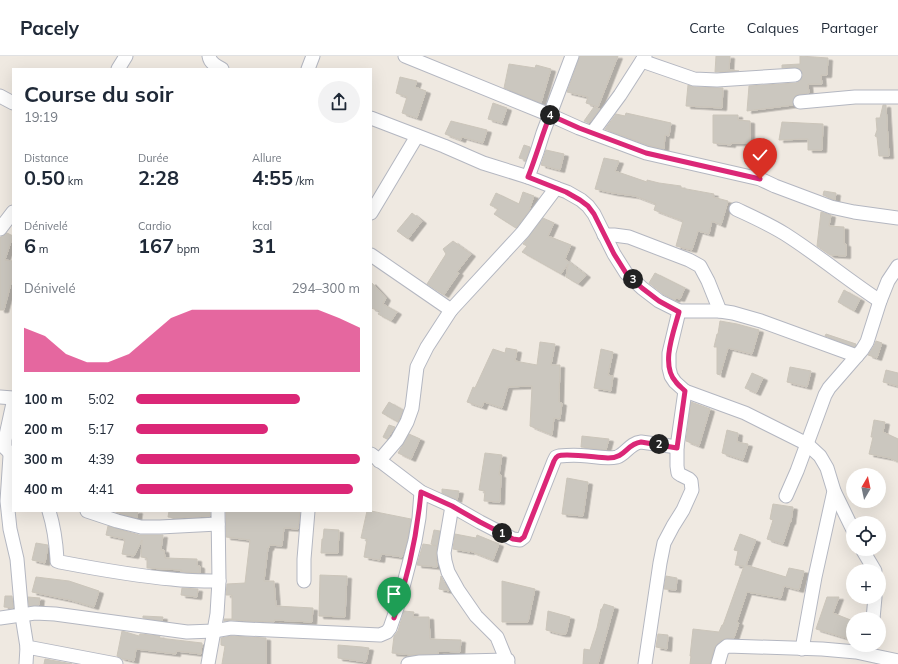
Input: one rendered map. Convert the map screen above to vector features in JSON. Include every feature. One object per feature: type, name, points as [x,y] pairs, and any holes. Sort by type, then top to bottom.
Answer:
[{"type":"street","points":[[119,68],[126,56]]},
{"type":"street","points":[[209,56],[209,59],[213,65],[220,68]]},
{"type":"street","points":[[308,68],[313,56]]},
{"type":"street","points":[[405,56],[579,128],[646,153],[760,179],[831,207],[854,212],[898,218]]},
{"type":"street","points":[[528,177],[543,132],[572,56]]},
{"type":"street","points":[[592,133],[620,95],[644,58],[694,79],[717,80],[795,75]]},
{"type":"street","points":[[0,96],[12,102]]},
{"type":"street","points":[[800,102],[855,97],[898,97]]},
{"type":"street","points":[[372,118],[483,163],[528,177],[566,192],[580,200],[588,206],[594,214],[604,235],[626,273],[659,301],[679,312],[720,311],[733,313],[857,356]]},
{"type":"street","points":[[372,211],[417,136]]},
{"type":"street","points":[[556,188],[523,232],[451,310],[427,347],[417,367],[412,408],[407,422],[397,440],[375,458],[421,492],[452,506],[513,539],[520,540],[524,537],[556,457],[579,455],[610,458],[621,455],[637,442],[677,448]]},
{"type":"street","points":[[736,209],[760,220],[784,234],[880,301]]},
{"type":"street","points":[[0,229],[12,213]]},
{"type":"street","points":[[604,235],[614,234],[629,237],[700,266],[708,281],[720,311]]},
{"type":"street","points":[[372,255],[451,310]]},
{"type":"street","points":[[786,496],[797,471],[825,395],[829,388],[862,350],[867,342],[888,281],[898,266]]},
{"type":"street","points":[[679,312],[668,352],[669,368],[671,376],[675,382],[685,391],[745,413],[807,444],[820,456],[827,468],[834,491],[846,516]]},
{"type":"street","points":[[646,664],[664,543],[683,510],[692,490],[691,482],[689,479],[678,473],[677,466],[677,448],[685,391]]},
{"type":"street","points":[[0,397],[12,398]]},
{"type":"street","points":[[12,407],[4,440],[5,448],[9,452],[10,456],[7,501],[10,529],[17,559],[22,616],[27,647],[26,664]]},
{"type":"street","points":[[802,649],[815,577],[834,491]]},
{"type":"street","points":[[0,618],[35,613],[55,614],[187,632],[214,631],[231,628],[380,635],[387,632],[390,628],[399,602],[415,541],[421,492]]},
{"type":"street","points":[[408,664],[420,662],[508,662],[497,637],[476,616],[452,581],[448,572],[444,553],[452,506]]},
{"type":"street","points":[[49,512],[54,529],[57,561],[95,569],[154,577],[218,581]]},
{"type":"street","points":[[90,512],[141,527],[160,527],[218,518],[217,614],[208,664]]},
{"type":"street","points":[[304,580],[304,559],[308,512]]},
{"type":"street","points":[[718,664],[722,650],[727,646],[846,652]]},
{"type":"street","points":[[27,647],[116,664]]},
{"type":"street","points":[[875,652],[898,661]]},
{"type":"building","points":[[580,56],[618,56],[598,107],[586,103],[588,97],[567,92]]},
{"type":"building","points":[[716,56],[730,56],[729,70],[739,71],[715,72]]},
{"type":"building","points":[[800,56],[828,58],[827,75],[821,75],[822,84],[808,84],[809,93],[796,95],[793,99],[793,105],[747,111],[749,86],[796,83],[800,81],[803,75],[801,70],[795,67],[782,68],[782,65],[800,64]]},
{"type":"building","points":[[509,64],[535,68],[536,65],[551,69],[541,103],[504,88]]},
{"type":"building","points":[[400,77],[417,81],[415,87],[426,91],[417,118],[402,113],[407,97],[396,93]]},
{"type":"building","points":[[688,85],[694,87],[723,88],[722,108],[686,106]]},
{"type":"building","points":[[493,103],[507,108],[502,123],[488,119]]},
{"type":"building","points":[[883,105],[886,105],[889,156],[879,156],[877,137],[875,136],[877,130],[876,118],[880,118]]},
{"type":"building","points":[[594,107],[600,109],[589,123],[584,121]]},
{"type":"building","points":[[626,113],[671,123],[669,136],[665,135],[664,149],[648,145],[605,129],[616,114],[625,116]]},
{"type":"building","points":[[713,115],[738,115],[738,120],[750,121],[750,143],[731,143],[731,145],[713,143]]},
{"type":"building","points":[[451,121],[487,130],[483,143],[462,137],[461,140],[445,134]]},
{"type":"building","points":[[782,122],[823,124],[822,150],[808,150],[808,139],[779,140]]},
{"type":"building","points":[[524,145],[530,147],[526,160],[519,158]]},
{"type":"building","points":[[546,150],[564,154],[560,170],[541,165]]},
{"type":"building","points":[[604,158],[619,161],[615,171],[647,182],[647,180],[681,186],[681,188],[714,194],[713,197],[728,201],[721,225],[712,221],[709,234],[698,231],[692,250],[676,246],[683,221],[654,210],[656,204],[635,196],[595,189]]},
{"type":"building","points":[[824,191],[836,193],[835,200],[823,195]]},
{"type":"building","points":[[523,192],[534,196],[529,211],[516,228],[494,214],[498,209],[490,205],[496,193],[519,204]]},
{"type":"building","points":[[821,212],[831,215],[829,226],[844,227],[846,256],[830,255],[817,246]]},
{"type":"building","points":[[412,213],[422,221],[408,239],[397,231]]},
{"type":"building","points":[[543,218],[554,223],[548,236],[571,245],[565,259],[586,275],[578,284],[566,277],[568,264],[561,274],[522,252],[527,246],[523,244]]},
{"type":"building","points":[[7,233],[12,236],[5,260],[12,261],[12,280],[4,310],[0,310],[0,238]]},
{"type":"building","points":[[453,241],[471,254],[457,272],[459,273],[444,295],[427,284],[446,254],[443,249]]},
{"type":"building","points":[[655,273],[685,288],[680,299],[676,298],[675,300],[663,294],[649,283]]},
{"type":"building","points":[[372,283],[386,298],[383,304],[397,312],[391,321],[378,314],[380,311],[372,308]]},
{"type":"building","points":[[844,290],[860,299],[854,311],[838,302]]},
{"type":"building","points":[[720,321],[759,330],[752,354],[728,348],[720,375],[717,374],[717,347],[714,347]]},
{"type":"building","points":[[826,334],[856,344],[854,347],[825,336]]},
{"type":"building","points":[[876,341],[882,343],[877,358],[868,355]]},
{"type":"building","points":[[540,342],[555,344],[551,365],[560,365],[559,402],[562,403],[560,419],[554,418],[552,435],[530,426],[532,386],[508,387],[502,408],[484,402],[482,407],[467,402],[473,387],[475,388],[493,349],[505,353],[506,348],[517,350],[515,361],[537,365]]},
{"type":"building","points":[[601,349],[613,352],[608,375],[613,376],[611,391],[594,388]]},
{"type":"building","points":[[790,367],[811,371],[807,387],[787,382]]},
{"type":"building","points":[[886,370],[898,373],[898,386],[883,382]]},
{"type":"building","points":[[752,373],[763,378],[756,393],[745,388]]},
{"type":"building","points":[[389,402],[403,410],[398,422],[382,413]]},
{"type":"building","points":[[691,402],[710,409],[699,446],[686,441]]},
{"type":"building","points":[[874,420],[885,422],[883,432],[898,439],[898,462],[890,458],[869,454],[873,437],[871,437]]},
{"type":"building","points":[[389,425],[395,427],[387,439],[383,437]]},
{"type":"building","points":[[727,430],[738,433],[737,442],[748,444],[743,460],[722,453]]},
{"type":"building","points":[[409,434],[420,439],[411,459],[398,453]]},
{"type":"building","points":[[582,436],[609,439],[606,450],[581,447]]},
{"type":"building","points":[[485,453],[502,455],[499,475],[501,475],[500,502],[484,501],[485,491],[479,490]]},
{"type":"building","points":[[567,478],[588,482],[583,516],[562,514]]},
{"type":"building","points":[[442,489],[459,491],[457,500],[442,493]]},
{"type":"building","points":[[773,504],[793,507],[791,522],[783,544],[767,539],[773,520],[770,519]]},
{"type":"building","points":[[372,511],[411,519],[407,542],[402,557],[381,554],[380,560],[364,557],[367,539],[361,538],[367,512]]},
{"type":"building","points":[[116,512],[138,512],[137,518]]},
{"type":"building","points":[[169,512],[210,512],[210,516],[168,517]]},
{"type":"building","points":[[226,512],[300,512],[298,529],[284,528],[282,546],[270,545],[268,548],[264,581],[274,581],[276,606],[313,608],[312,622],[274,620],[274,622],[224,621],[224,619],[232,619],[232,595],[226,595],[227,584],[245,583],[250,540],[226,537]]},
{"type":"building","points":[[108,526],[139,535],[163,535],[161,550],[164,550],[165,558],[197,559],[197,565],[200,566],[200,573],[181,572],[182,570],[147,568],[147,558],[141,557],[142,540],[134,556],[122,554],[125,539],[106,535]]},
{"type":"building","points":[[324,529],[339,530],[338,553],[321,553]]},
{"type":"building","points":[[434,530],[440,531],[437,546],[431,544]]},
{"type":"building","points":[[455,534],[476,538],[477,535],[499,544],[493,560],[470,551],[453,549]]},
{"type":"building","points":[[740,534],[756,540],[746,565],[786,577],[789,568],[804,571],[799,590],[784,586],[781,598],[747,592],[737,622],[739,623],[734,638],[727,638],[717,644],[714,648],[710,664],[690,664],[693,629],[719,632],[723,625],[744,566],[735,565],[738,551],[734,550]]},
{"type":"building","points":[[36,543],[48,545],[45,563],[32,560]]},
{"type":"building","points":[[423,544],[437,546],[437,567],[417,565]]},
{"type":"building","points":[[320,575],[347,576],[345,617],[319,616]]},
{"type":"building","points":[[441,576],[449,591],[439,589]]},
{"type":"building","points":[[666,576],[677,578],[676,590],[664,589]]},
{"type":"building","points":[[36,577],[69,581],[99,591],[94,607],[32,592]]},
{"type":"building","points":[[502,581],[535,589],[528,622],[502,622]]},
{"type":"building","points":[[182,588],[198,589],[197,597],[181,595]]},
{"type":"building","points":[[5,596],[12,596],[13,608],[4,607]]},
{"type":"building","points":[[28,597],[40,598],[39,605],[29,606]]},
{"type":"building","points":[[827,597],[839,597],[833,613],[846,618],[846,638],[816,629]]},
{"type":"building","points":[[604,604],[614,607],[598,664],[583,664],[584,649],[590,650],[601,609]]},
{"type":"building","points":[[404,611],[414,612],[413,617],[429,617],[430,639],[461,640],[460,652],[438,651],[438,654],[412,655],[392,653],[394,636],[398,631]]},
{"type":"building","points":[[548,611],[570,617],[566,634],[546,630]]},
{"type":"building","points":[[143,616],[163,617],[162,621],[143,618]]},
{"type":"building","points":[[122,631],[139,636],[140,634],[160,636],[159,638],[202,643],[201,654],[176,651],[176,654],[136,649],[134,661],[121,658],[117,656]]},
{"type":"building","points":[[658,634],[668,635],[667,649],[656,647]]},
{"type":"building","points":[[231,636],[266,638],[266,664],[222,664],[225,646],[221,645],[221,638]]},
{"type":"building","points":[[338,645],[369,648],[366,662],[338,658]]},
{"type":"building","points":[[45,659],[72,664],[44,664]]},
{"type":"route","points":[[394,618],[415,541],[421,492],[452,506],[513,539],[520,540],[524,537],[556,457],[579,455],[610,458],[621,455],[637,442],[677,448],[685,391],[671,376],[668,352],[679,312],[659,301],[626,273],[614,254],[594,214],[588,206],[566,192],[528,177],[550,115],[579,128],[646,153],[760,179]]}]
